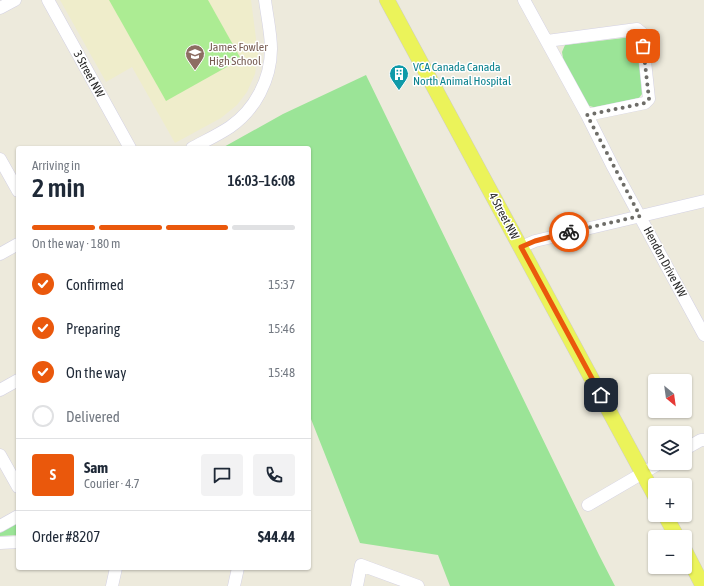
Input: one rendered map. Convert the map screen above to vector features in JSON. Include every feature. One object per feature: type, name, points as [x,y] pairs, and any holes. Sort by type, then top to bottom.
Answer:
[{"type":"main road","name":"4 Street NW","points":[[387,0],[648,483]]},
{"type":"main road","points":[[692,564],[704,586]]},
{"type":"street","points":[[0,8],[15,0]]},
{"type":"street","name":"3 Street NW","points":[[48,0],[129,146]]},
{"type":"street","points":[[196,146],[221,132],[238,120],[260,94],[267,75],[270,57],[270,41],[264,0]]},
{"type":"street","name":"Hendon Drive NW","points":[[524,0],[704,335]]},
{"type":"street","points":[[547,41],[638,29],[642,33],[649,99],[645,103],[587,115]]},
{"type":"street","points":[[0,159],[16,187]]},
{"type":"street","points":[[521,247],[535,241],[704,201]]},
{"type":"street","points":[[0,254],[16,245]]},
{"type":"street","points":[[0,390],[16,381]]},
{"type":"street","points":[[692,445],[704,440]]},
{"type":"street","points":[[0,455],[16,483]]},
{"type":"street","points":[[588,505],[648,470]]},
{"type":"street","points":[[0,526],[16,517]]},
{"type":"street","points":[[0,543],[16,542]]},
{"type":"street","points":[[357,586],[362,565],[418,586]]},
{"type":"street","points":[[112,586],[116,570]]},
{"type":"street","points":[[234,586],[238,570]]},
{"type":"shaded area","name":"James Fowler High School","points":[[60,0],[251,0],[258,54],[255,74],[247,92],[237,105],[221,118],[175,143],[132,67],[106,82]]},
{"type":"green space","points":[[109,0],[208,0],[241,59],[166,101]]},
{"type":"green space","points":[[632,37],[638,43],[642,94],[639,98],[597,108],[586,105],[564,64],[562,52],[565,45]]},
{"type":"green space","points":[[366,75],[615,586],[450,586],[438,555],[360,543],[311,419],[311,146],[226,146],[283,114]]},
{"type":"green space","points":[[16,524],[16,535],[0,536],[0,533]]},
{"type":"way so far","points":[[569,232],[640,216],[587,115],[645,103],[649,99],[643,46]]},
{"type":"place","name":"James Fowler High School","points":[[195,71]]},
{"type":"place","name":"VCA Canada Canada North Animal Hospital","points":[[399,91]]},
{"type":"route","points":[[569,232],[535,241],[521,247],[601,395]]}]
